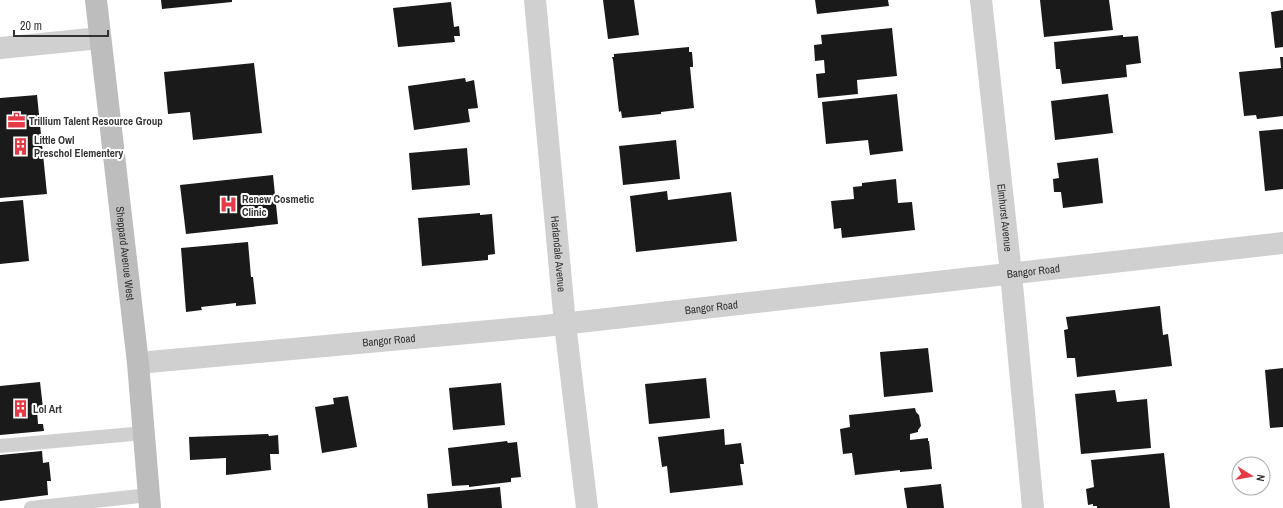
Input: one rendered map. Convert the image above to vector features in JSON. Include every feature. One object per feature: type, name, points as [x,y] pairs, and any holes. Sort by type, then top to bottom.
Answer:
[{"type":"main road","name":"Sheppard Avenue West","points":[[96,0],[138,363],[150,502]]},
{"type":"street","name":"Harlandale Avenue","points":[[535,0],[565,324],[587,508]]},
{"type":"street","name":"Elmhurst Avenue","points":[[981,0],[1011,274],[1033,508]]},
{"type":"street","points":[[0,48],[100,38]]},
{"type":"street","name":"Bangor Road","points":[[138,363],[565,324],[1283,243]]},
{"type":"lane","points":[[0,446],[144,433]]},
{"type":"lane","points":[[30,508],[150,502]]},
{"type":"building","points":[[161,0],[232,0],[232,2],[162,9]]},
{"type":"building","points":[[603,0],[634,0],[639,35],[608,39]]},
{"type":"building","points":[[815,0],[888,0],[889,6],[817,14]]},
{"type":"building","points":[[1040,0],[1109,0],[1113,30],[1044,37]]},
{"type":"building","points":[[451,2],[454,27],[459,26],[460,36],[454,36],[455,42],[398,47],[393,8]]},
{"type":"building","points":[[1283,10],[1283,47],[1275,48],[1271,12]]},
{"type":"building","points":[[892,28],[897,76],[857,80],[858,94],[818,98],[816,74],[825,73],[824,60],[815,61],[814,45],[822,44],[821,35]]},
{"type":"building","points":[[1123,35],[1123,37],[1138,36],[1141,63],[1126,65],[1127,77],[1062,84],[1060,69],[1056,69],[1054,42]]},
{"type":"building","points":[[689,47],[689,52],[692,52],[693,64],[693,67],[690,67],[694,108],[661,112],[661,114],[622,118],[621,111],[619,112],[612,57],[614,57],[614,54]]},
{"type":"building","points":[[1280,57],[1283,57],[1283,116],[1257,119],[1256,115],[1244,116],[1239,72],[1281,68]]},
{"type":"building","points":[[254,63],[262,133],[193,140],[190,112],[168,114],[164,72]]},
{"type":"building","points":[[465,78],[466,82],[474,80],[478,108],[468,109],[470,122],[414,130],[408,86]]},
{"type":"building","points":[[897,94],[903,151],[870,155],[868,140],[826,144],[822,102]]},
{"type":"building","points":[[1108,94],[1113,133],[1055,140],[1051,101]]},
{"type":"building","name":"Little Owl Preschol Elementery","points":[[37,95],[47,194],[0,198],[0,98]]},
{"type":"building","points":[[1283,129],[1283,189],[1265,191],[1259,131]]},
{"type":"building","points":[[676,140],[680,179],[623,185],[619,146]]},
{"type":"building","points":[[467,148],[470,185],[412,190],[409,153]]},
{"type":"building","points":[[1098,158],[1103,203],[1063,208],[1061,192],[1054,192],[1053,179],[1059,178],[1057,163]]},
{"type":"building","name":"Renew Cosmetic Clinic","points":[[273,175],[278,224],[186,234],[180,185]]},
{"type":"building","points":[[896,179],[898,203],[912,202],[915,230],[842,238],[841,228],[834,229],[831,201],[854,199],[853,187],[862,186],[862,183]]},
{"type":"building","points":[[667,191],[668,200],[731,192],[737,241],[636,252],[630,196]]},
{"type":"building","points":[[23,200],[29,261],[0,264],[0,202]]},
{"type":"building","points":[[480,213],[480,215],[492,214],[495,254],[488,255],[488,260],[422,266],[418,218]]},
{"type":"building","points":[[248,242],[251,277],[253,277],[256,304],[236,306],[236,303],[201,307],[202,310],[186,312],[181,248]]},
{"type":"building","points":[[1160,306],[1163,335],[1168,334],[1172,366],[1077,377],[1075,358],[1067,358],[1064,330],[1068,329],[1066,317]]},
{"type":"building","points":[[928,348],[933,392],[884,397],[880,352]]},
{"type":"building","points":[[1283,368],[1283,427],[1270,428],[1265,370]]},
{"type":"building","points":[[706,378],[710,418],[649,424],[645,384]]},
{"type":"building","name":"Lol Art","points":[[40,382],[43,408],[37,409],[38,424],[43,424],[44,431],[0,435],[0,386]]},
{"type":"building","points":[[501,383],[505,425],[453,430],[449,388]]},
{"type":"building","points":[[1115,390],[1117,402],[1147,399],[1151,448],[1081,454],[1075,394]]},
{"type":"building","points":[[348,396],[357,447],[322,453],[315,407],[334,404],[333,398]]},
{"type":"building","points":[[915,408],[919,415],[921,426],[918,432],[910,434],[910,440],[928,438],[932,469],[900,472],[900,470],[855,475],[852,453],[843,454],[840,429],[850,427],[849,415]]},
{"type":"building","points":[[724,429],[725,445],[741,443],[744,464],[740,464],[743,485],[670,493],[667,466],[662,467],[658,437]]},
{"type":"building","points":[[268,434],[269,436],[278,435],[279,454],[270,454],[271,470],[226,475],[226,458],[190,460],[189,437]]},
{"type":"building","points":[[507,441],[508,443],[517,442],[521,477],[511,478],[511,482],[469,487],[469,485],[452,486],[448,448]]},
{"type":"building","points":[[42,451],[43,463],[49,462],[51,481],[47,481],[48,495],[0,501],[0,455]]},
{"type":"building","points":[[1164,453],[1170,508],[1097,508],[1097,506],[1093,506],[1093,504],[1088,505],[1086,489],[1094,487],[1091,460]]},
{"type":"building","points":[[941,484],[944,508],[907,508],[904,488]]},
{"type":"building","points":[[500,487],[502,508],[428,508],[427,494]]},
{"type":"place","name":"Trillium Talent Resource Group","points":[[16,121]]},
{"type":"place","name":"Little Owl Preschol Elementery","points":[[21,146]]},
{"type":"place","name":"Renew Cosmetic Clinic","points":[[229,205]]},
{"type":"place","name":"Lol Art","points":[[20,409]]}]
